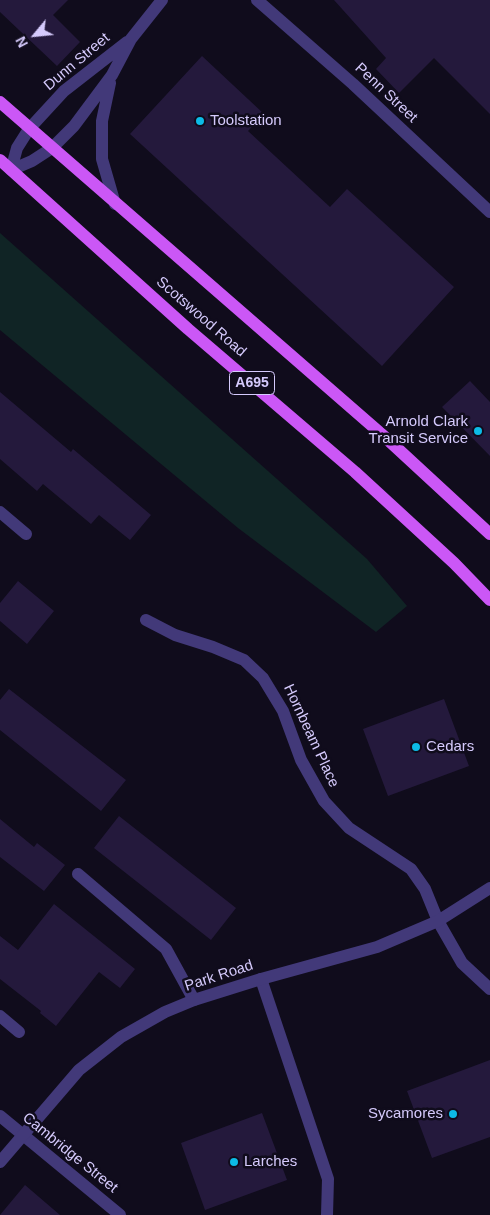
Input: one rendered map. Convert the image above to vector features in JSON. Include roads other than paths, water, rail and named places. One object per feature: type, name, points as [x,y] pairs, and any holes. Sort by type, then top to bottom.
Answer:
[{"type":"main road","name":"Scotswood Road","points":[[0,102],[386,438],[490,534]]},
{"type":"main road","name":"Scotswood Road","points":[[0,160],[188,329],[355,472],[454,563],[490,600]]},
{"type":"street","name":"Dunn Street","points":[[11,170],[32,161],[52,148],[86,112],[112,75],[131,39],[162,0]]},
{"type":"street","name":"Penn Street","points":[[257,0],[353,84],[490,212]]},
{"type":"street","name":"Dunn Street","points":[[11,170],[18,148],[29,129],[64,91],[131,39]]},
{"type":"street","name":"Dunn Street","points":[[112,75],[104,104],[102,159],[115,204]]},
{"type":"street","points":[[0,512],[26,534]]},
{"type":"street","name":"Hornbeam Place","points":[[146,620],[175,635],[213,647],[244,660],[263,678],[275,694],[301,760],[324,802],[349,828],[411,869],[425,889],[438,921],[462,963],[490,989]]},
{"type":"street","points":[[78,874],[166,949],[194,1000]]},
{"type":"street","name":"Park Road","points":[[0,1162],[86,1065],[121,1037],[165,1012],[194,1000],[261,979],[377,947],[438,921],[490,888]]},
{"type":"street","points":[[261,979],[328,1178],[327,1215]]},
{"type":"street","points":[[0,1016],[19,1032]]},
{"type":"street","name":"Cambridge Street","points":[[0,1116],[120,1215]]},
{"type":"place","name":"Toolstation","points":[[200,121]]},
{"type":"place","name":"Arnold Clark Transit Service","points":[[478,431]]},
{"type":"place","name":"Cedars","points":[[416,747]]},
{"type":"place","name":"Sycamores","points":[[453,1114]]},
{"type":"place","name":"Larches","points":[[234,1162]]}]
